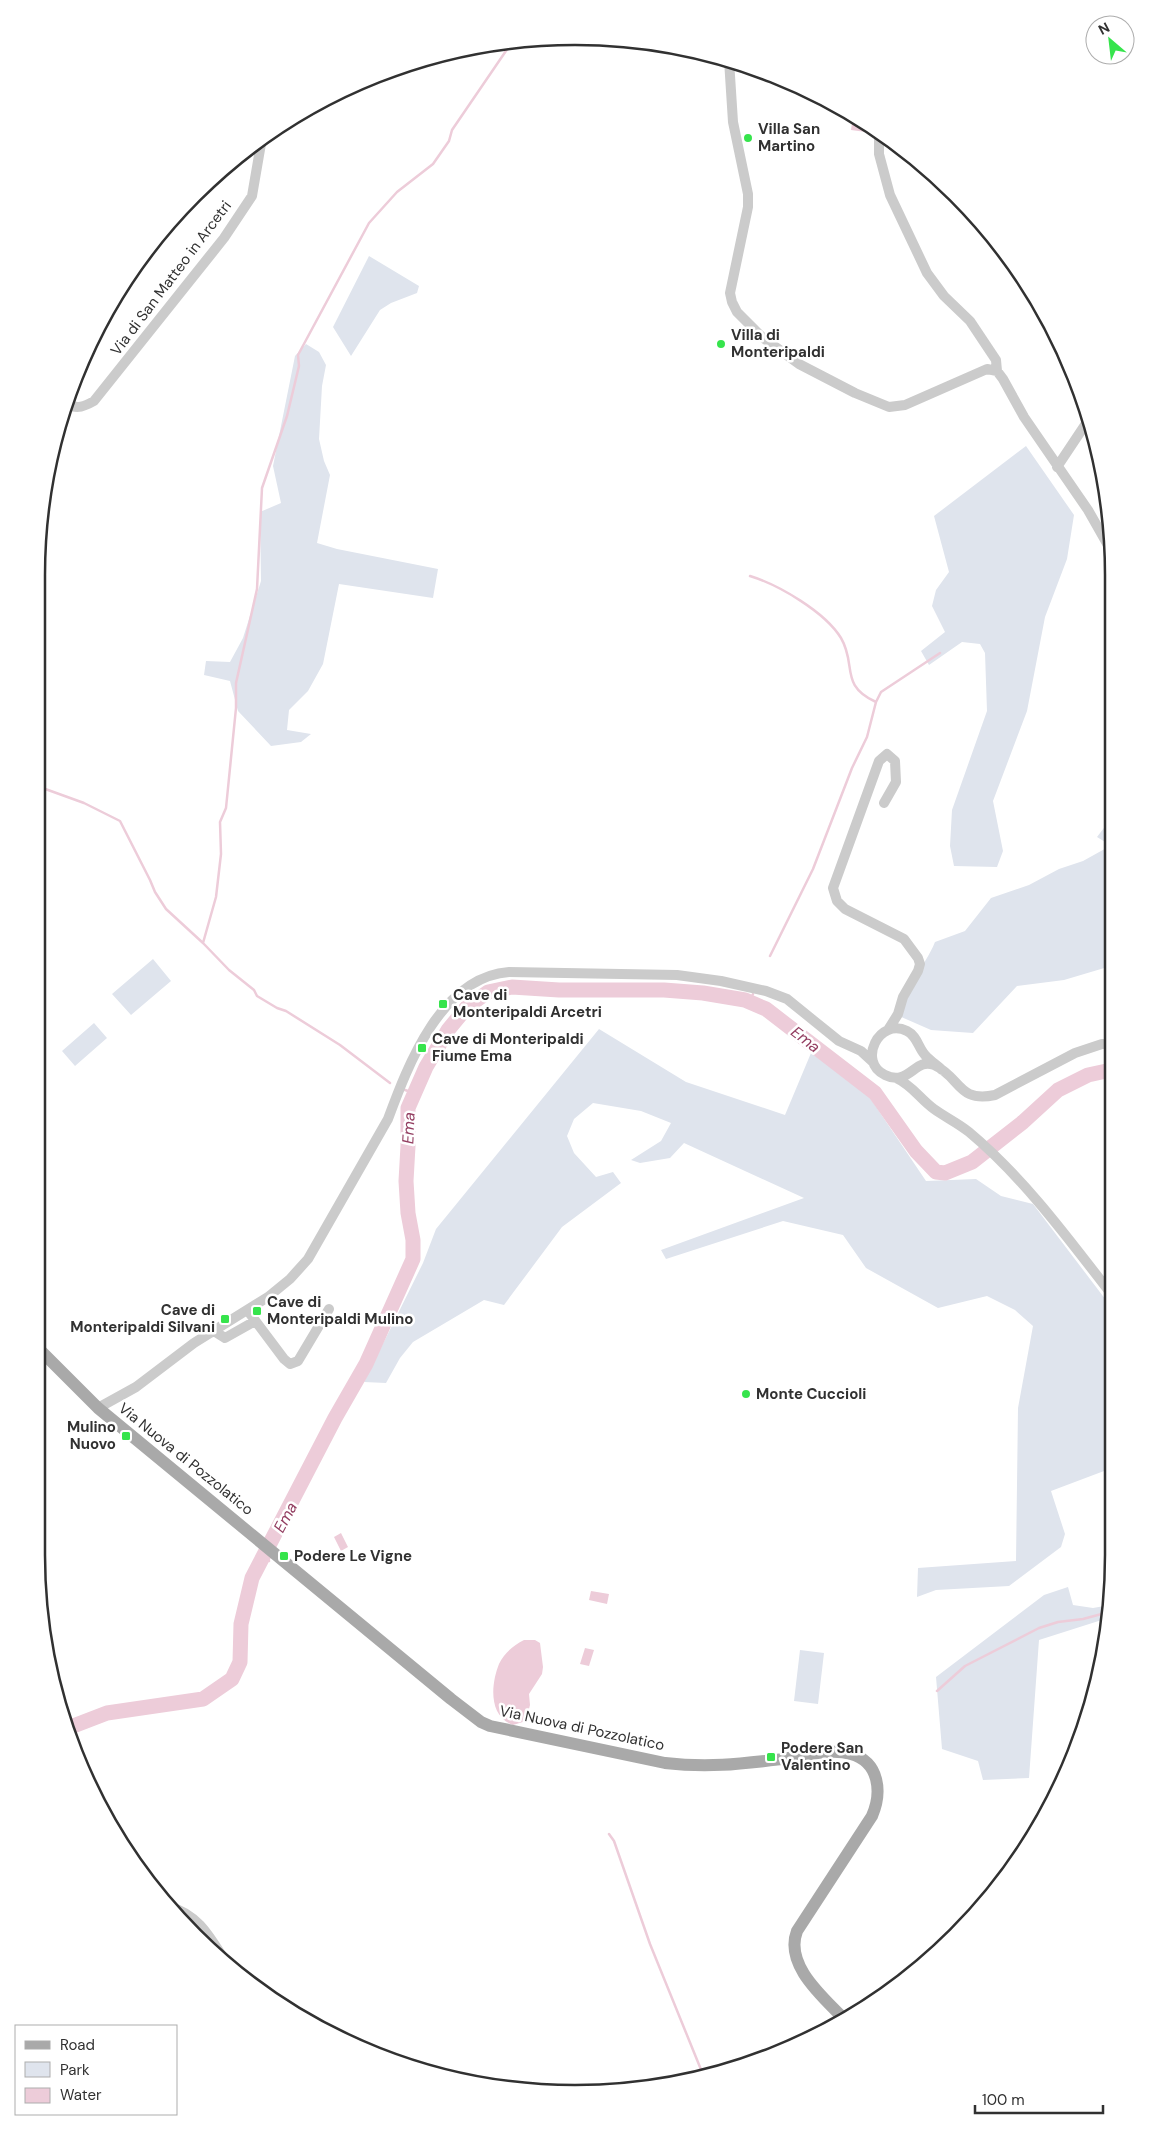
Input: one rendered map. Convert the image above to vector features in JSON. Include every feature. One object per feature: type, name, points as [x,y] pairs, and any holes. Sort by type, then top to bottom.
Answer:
[{"type":"main road","name":"Via Nuova di Pozzolatico","points":[[45,1355],[98,1408],[255,1535],[280,1558],[444,1693],[485,1724],[637,1757],[691,1766],[721,1766],[833,1752],[852,1754],[869,1765],[877,1780],[879,1797],[872,1816],[797,1932],[793,1948],[797,1962],[804,1973],[840,2014]]},
{"type":"street","points":[[730,68],[734,122],[748,194],[748,208],[730,293],[737,312],[762,337],[799,364],[889,407],[905,405],[987,369],[997,371]]},
{"type":"street","points":[[879,141],[879,154],[890,195],[927,273],[944,296],[970,321],[996,360],[997,371],[1024,417],[1088,510],[1104,538]]},
{"type":"street","name":"Via di San Matteo in Arcetri","points":[[72,407],[83,407],[94,401],[224,238],[252,196],[260,149]]},
{"type":"street","points":[[1058,467],[1084,427]]},
{"type":"street","points":[[873,1062],[872,1046],[878,1037],[888,1030],[898,1014],[903,997],[920,964],[918,958],[904,939],[845,909],[837,901],[833,888],[879,761],[887,754],[895,761],[896,782],[884,803]]},
{"type":"street","points":[[98,1408],[136,1387],[194,1343],[248,1312],[271,1295],[308,1259],[388,1119],[408,1066],[427,1032],[458,996],[479,980],[489,975],[509,972],[677,975],[766,990],[787,1000],[839,1042],[854,1048],[873,1062],[884,1075],[904,1081],[933,1109],[968,1132],[1002,1164],[1051,1217],[1105,1286]]},
{"type":"street","points":[[898,1014],[903,1030]]},
{"type":"street","points":[[888,1030],[903,1030],[914,1037],[924,1054],[967,1094],[981,1098],[994,1095],[1075,1053],[1105,1044]]},
{"type":"street","points":[[916,1092],[913,1077],[920,1060],[919,1045]]},
{"type":"street","points":[[854,1048],[872,1046]]},
{"type":"street","points":[[896,1078],[908,1075],[916,1067],[927,1064],[942,1070]]},
{"type":"street","points":[[248,1312],[284,1359],[290,1364],[298,1361],[330,1308]]},
{"type":"street","points":[[214,1331],[225,1338],[255,1321]]},
{"type":"street","points":[[184,1912],[200,1924],[210,1939]]},
{"type":"green space","points":[[369,256],[419,286],[417,293],[391,303],[380,310],[351,356],[333,327]]},
{"type":"green space","points":[[306,344],[319,352],[326,365],[322,386],[319,439],[324,461],[330,475],[317,543],[337,549],[438,569],[433,598],[339,584],[323,664],[308,691],[289,710],[287,730],[311,734],[301,742],[271,746],[238,711],[230,681],[204,675],[206,661],[230,662],[243,638],[261,581],[260,512],[281,503],[273,466],[295,356]]},
{"type":"green space","points":[[1026,446],[1074,515],[1067,559],[1045,617],[1027,711],[993,801],[1003,851],[997,867],[954,866],[950,846],[952,810],[987,711],[985,653],[980,644],[962,642],[929,665],[921,651],[945,632],[932,606],[936,590],[949,572],[934,516]]},
{"type":"green space","points":[[1105,827],[1105,842],[1097,837]]},
{"type":"green space","points":[[1105,849],[1105,968],[1064,980],[1017,986],[973,1033],[931,1030],[899,1016],[904,997],[935,942],[965,931],[991,898],[1029,885],[1059,869],[1083,861]]},
{"type":"green space","points":[[153,959],[171,981],[131,1015],[112,994]]},
{"type":"green space","points":[[94,1023],[107,1038],[75,1066],[62,1051]]},
{"type":"green space","points":[[599,1029],[686,1082],[785,1115],[811,1053],[864,1089],[926,1181],[976,1179],[1001,1196],[1033,1204],[1105,1299],[1105,1471],[1051,1491],[1065,1534],[1061,1547],[1009,1586],[936,1590],[917,1597],[918,1568],[1016,1561],[1018,1408],[1033,1326],[1015,1310],[987,1296],[938,1308],[866,1268],[843,1235],[783,1221],[666,1259],[661,1250],[804,1198],[684,1143],[670,1158],[640,1163],[631,1160],[661,1141],[671,1123],[641,1111],[593,1103],[574,1119],[567,1136],[574,1153],[596,1177],[613,1172],[621,1183],[562,1227],[504,1305],[484,1300],[413,1342],[400,1358],[386,1383],[364,1382],[423,1263],[436,1229]]},
{"type":"green space","points":[[1068,1587],[1073,1605],[1093,1608],[1102,1606],[1100,1620],[1039,1640],[1029,1778],[983,1780],[978,1761],[942,1749],[936,1677],[1044,1595]]},
{"type":"green space","points":[[800,1650],[824,1653],[818,1704],[794,1701]]},
{"type":"water","points":[[852,123],[866,132],[851,130]]},
{"type":"water","points":[[341,1533],[348,1547],[341,1551],[334,1537]]},
{"type":"water","points":[[591,1591],[609,1594],[607,1604],[589,1600]]},
{"type":"water","points":[[524,1640],[535,1640],[540,1643],[543,1667],[542,1674],[529,1694],[530,1705],[526,1721],[513,1725],[505,1721],[495,1707],[494,1681],[499,1664],[506,1653]]},
{"type":"water","points":[[585,1648],[594,1650],[589,1666],[580,1664]]},
{"type":"waterway","points":[[203,943],[216,897],[221,854],[220,822],[226,808],[236,708],[236,683],[257,589],[262,488],[287,416],[299,366],[298,355],[369,223],[397,192],[433,164],[449,141],[452,130],[507,50]]},
{"type":"waterway","points":[[750,576],[774,586],[813,609],[834,628],[846,648],[851,674],[857,689],[876,702]]},
{"type":"waterway","points":[[770,956],[813,869],[852,768],[867,737],[876,702],[881,692],[940,653]]},
{"type":"waterway","points":[[45,789],[84,803],[120,821],[155,892],[166,909],[229,970],[254,990],[257,996],[286,1011],[340,1045],[390,1083]]},
{"type":"waterway","name":"Ema","points":[[73,1726],[107,1713],[203,1699],[232,1679],[240,1662],[241,1624],[252,1578],[335,1418],[366,1364],[413,1259],[413,1240],[408,1213],[406,1181],[408,1108],[426,1067],[448,1030],[467,1007],[488,992],[512,987],[559,990],[664,990],[703,993],[745,1000],[766,1009],[875,1093],[916,1151],[936,1172],[945,1173],[972,1162],[1023,1122],[1058,1090],[1088,1075],[1105,1071]]},
{"type":"waterway","points":[[749,1002],[753,994]]},
{"type":"waterway","points":[[405,1090],[414,1093]]},
{"type":"waterway","name":"Ema","points":[[264,1556],[269,1561]]},
{"type":"waterway","points":[[937,1691],[965,1666],[1039,1628],[1058,1622],[1083,1619],[1101,1614]]},
{"type":"waterway","points":[[609,1834],[614,1841],[650,1944],[701,2070]]},
{"type":"place","name":"Villa San Martino","points":[[748,138]]},
{"type":"place","name":"Villa di Monteripaldi","points":[[721,344]]},
{"type":"place","name":"Cave di Monteripaldi Arcetri","points":[[443,1004]]},
{"type":"place","name":"Cave di Monteripaldi Fiume Ema","points":[[422,1048]]},
{"type":"place","name":"Cave di Monteripaldi Mulino","points":[[257,1311]]},
{"type":"place","name":"Cave di Monteripaldi Silvani","points":[[225,1319]]},
{"type":"place","name":"Monte Cuccioli","points":[[746,1394]]},
{"type":"place","name":"Mulino Nuovo","points":[[126,1436]]},
{"type":"place","name":"Podere Le Vigne","points":[[284,1556]]},
{"type":"place","name":"Podere San Valentino","points":[[771,1757]]}]
